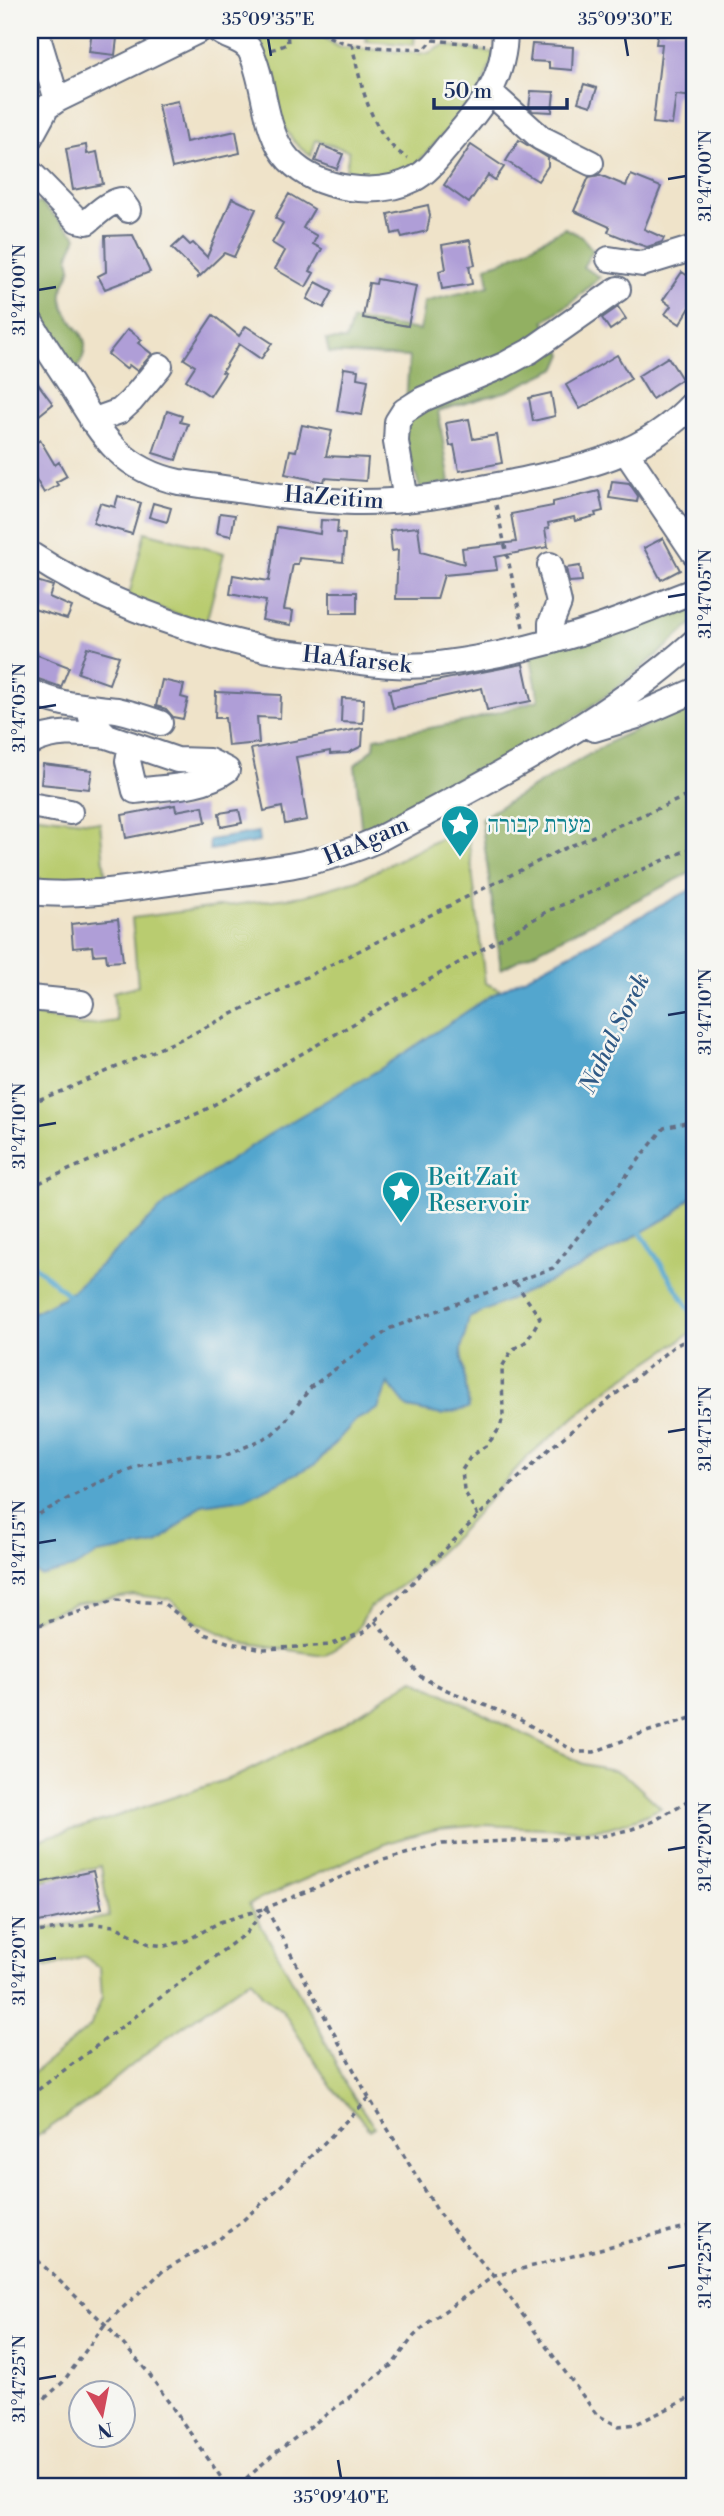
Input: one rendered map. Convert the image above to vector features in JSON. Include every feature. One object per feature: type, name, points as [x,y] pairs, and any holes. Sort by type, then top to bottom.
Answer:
[{"type":"street","points":[[169,30],[191,30]]},
{"type":"street","points":[[30,138],[47,107],[57,100],[200,30]]},
{"type":"street","points":[[218,30],[243,42],[252,55],[274,134],[284,153],[302,170],[331,184],[375,188],[407,182],[429,167],[483,105],[501,67],[505,38]]},
{"type":"street","points":[[37,34],[57,100]]},
{"type":"street","points":[[491,93],[541,138],[591,163]]},
{"type":"street","points":[[30,173],[82,222],[87,222],[111,202],[121,200],[128,210]]},
{"type":"street","points":[[609,258],[642,264],[694,248]]},
{"type":"street","points":[[406,500],[396,442],[397,422],[404,411],[423,399],[504,365],[530,351],[618,289]]},
{"type":"street","name":"HaZeitim","points":[[30,321],[107,443],[147,472],[169,480],[339,501],[406,500],[586,467],[626,452],[664,430],[694,402]]},
{"type":"street","points":[[92,421],[120,411],[160,366]]},
{"type":"street","points":[[626,452],[694,553]]},
{"type":"street","name":"HaAfarsek","points":[[30,554],[76,583],[130,608],[262,649],[389,666],[415,666],[495,654],[602,626],[694,591]]},
{"type":"street","points":[[539,643],[559,603],[550,565]]},
{"type":"street","name":"HaAgam","points":[[30,892],[98,892],[279,868],[329,858],[377,840],[570,734],[626,698],[694,642]]},
{"type":"street","points":[[30,691],[89,709],[118,710],[160,723]]},
{"type":"street","points":[[570,734],[637,716],[694,691]]},
{"type":"street","points":[[89,709],[92,721],[107,736]]},
{"type":"street","points":[[30,743],[40,737],[74,733],[107,736],[131,744]]},
{"type":"street","points":[[30,805],[69,812]]},
{"type":"street","points":[[30,998],[81,1003]]},
{"type":"path","points":[[252,55],[288,44],[287,30]]},
{"type":"path","points":[[321,30],[327,37],[352,44],[425,48],[433,40],[505,38]]},
{"type":"path","points":[[352,44],[369,108],[383,133],[393,148],[405,157],[429,167]]},
{"type":"path","points":[[492,486],[539,643]]},
{"type":"path","points":[[30,1103],[186,1037],[561,850],[694,793]]},
{"type":"path","points":[[30,1186],[203,1111],[548,911],[694,847]]},
{"type":"path","points":[[30,1518],[137,1466],[191,1455],[222,1457],[253,1444],[271,1435],[311,1387],[391,1328],[553,1268],[664,1128],[694,1121]]},
{"type":"path","points":[[478,1516],[464,1490],[461,1470],[471,1456],[487,1445],[500,1428],[503,1416],[502,1367],[512,1350],[527,1341],[540,1318],[515,1282]]},
{"type":"path","points":[[30,1628],[116,1600],[163,1603],[204,1634],[230,1643],[264,1649],[330,1645],[364,1632],[478,1516],[548,1450],[673,1348],[694,1336]]},
{"type":"path","points":[[375,1621],[421,1676],[449,1691],[517,1718],[576,1752],[594,1752],[694,1717]]},
{"type":"path","points":[[30,1933],[93,1924],[115,1926],[149,1944],[164,1947],[186,1941],[220,1922],[266,1908],[380,1861],[442,1844],[599,1837],[654,1821],[694,1797]]},
{"type":"path","points":[[30,2096],[246,1933],[266,1908]]},
{"type":"path","points":[[266,1908],[369,2098],[440,2215],[495,2276],[597,2415],[619,2426],[636,2424],[694,2396]]},
{"type":"path","points":[[30,2412],[63,2382],[105,2324],[164,2270],[219,2238],[240,2222],[284,2183],[369,2098]]},
{"type":"path","points":[[239,2486],[271,2457],[392,2365],[414,2336],[429,2322],[495,2276],[694,2225]]},
{"type":"path","points":[[30,2253],[105,2324],[147,2371],[227,2486]]},
{"type":"green space","points":[[248,30],[313,30],[338,47],[428,54],[444,45],[495,53],[479,94],[413,168],[398,176],[345,177],[349,151],[316,140],[311,156],[295,143],[278,111],[267,60],[260,44]]},
{"type":"green space","points":[[365,30],[415,30],[414,45],[366,41]]},
{"type":"green space","points":[[41,203],[77,237],[69,255],[71,268],[62,295],[65,310],[84,340],[85,348],[75,372],[30,298],[30,208],[33,204]]},
{"type":"green space","points":[[565,228],[581,236],[593,250],[583,267],[600,277],[572,302],[544,321],[563,354],[557,368],[508,391],[438,411],[450,482],[420,488],[404,437],[409,357],[329,353],[326,340],[346,340],[352,320],[420,330],[424,302],[489,286],[486,266],[504,261]]},
{"type":"green space","points":[[145,532],[224,553],[206,623],[128,599]]},
{"type":"green space","points":[[694,600],[694,622],[642,668],[600,700],[504,760],[362,835],[355,765],[374,748],[375,738],[468,721],[539,700],[530,653]]},
{"type":"green space","points":[[694,705],[694,871],[501,969],[481,818],[617,738]]},
{"type":"green space","points":[[30,815],[100,823],[106,883],[30,883]]},
{"type":"green space","points":[[467,825],[485,983],[684,1071],[694,1071],[694,1331],[612,1386],[527,1457],[457,1535],[413,1577],[369,1608],[347,1642],[324,1655],[246,1644],[198,1623],[170,1599],[134,1595],[74,1604],[30,1621],[30,1014],[83,1026],[117,1021],[113,992],[138,986],[132,918],[303,896],[358,880]]},
{"type":"green space","points":[[414,1679],[583,1764],[614,1770],[630,1779],[661,1808],[607,1828],[583,1830],[484,1825],[437,1829],[389,1842],[249,1904],[319,2028],[346,2085],[374,2127],[369,2130],[332,2088],[282,2010],[262,1995],[251,1979],[163,2040],[87,2102],[30,2141],[30,2076],[90,2027],[102,1997],[100,1968],[84,1956],[48,1967],[30,1961],[30,1931],[109,1917],[101,1866],[30,1883],[30,1842],[237,1776],[340,1726]]},
{"type":"water","points":[[258,832],[259,842],[210,850],[209,840]]},
{"type":"water","name":"Beit Zait Reservoir","points":[[694,888],[694,1194],[674,1214],[579,1268],[469,1318],[461,1351],[469,1408],[441,1415],[408,1408],[388,1383],[378,1409],[356,1420],[316,1464],[245,1499],[202,1505],[157,1544],[98,1554],[73,1568],[41,1576],[33,1569],[30,1570],[30,1314],[68,1295],[168,1202],[268,1135],[380,1069],[490,996]]},
{"type":"building","points":[[92,30],[118,30],[115,55],[89,52]]},
{"type":"building","points":[[658,30],[694,30],[694,97],[676,95],[672,125],[653,123],[662,44],[656,44]]},
{"type":"building","points":[[532,44],[573,47],[572,70],[549,68],[549,62],[530,61]]},
{"type":"building","points":[[584,84],[597,88],[591,106],[578,102]]},
{"type":"building","points":[[531,91],[554,92],[552,112],[533,111],[529,108]]},
{"type":"building","points":[[178,101],[186,142],[236,131],[240,153],[172,168],[158,105]]},
{"type":"building","points":[[519,140],[548,158],[548,166],[538,181],[506,161]]},
{"type":"building","points":[[86,145],[87,154],[97,152],[103,184],[73,190],[66,149]]},
{"type":"building","points":[[321,145],[343,154],[337,169],[315,161]]},
{"type":"building","points":[[471,145],[504,167],[495,180],[488,175],[469,203],[444,185]]},
{"type":"building","points":[[600,175],[626,186],[631,175],[661,187],[644,229],[664,238],[662,242],[647,247],[638,244],[608,232],[610,227],[574,211],[589,177]]},
{"type":"building","points":[[289,194],[314,209],[303,228],[317,236],[313,244],[322,249],[310,271],[314,273],[306,287],[275,269],[285,251],[272,243],[283,223],[275,218]]},
{"type":"building","points":[[232,198],[256,209],[234,257],[224,253],[197,279],[199,275],[172,248],[183,238],[190,245],[193,243],[207,257]]},
{"type":"building","points":[[428,205],[430,216],[427,231],[402,237],[400,232],[392,234],[388,214]]},
{"type":"building","points":[[133,235],[150,272],[105,289],[98,276],[106,272],[105,236]]},
{"type":"building","points":[[470,240],[475,265],[469,266],[472,284],[442,289],[439,271],[446,269],[442,245]]},
{"type":"building","points":[[682,272],[694,280],[694,301],[680,324],[665,314],[671,306],[663,300]]},
{"type":"building","points":[[377,279],[416,286],[408,326],[363,318],[369,283],[376,284]]},
{"type":"building","points":[[316,282],[333,291],[324,308],[307,299]]},
{"type":"building","points":[[618,307],[626,319],[610,330],[602,318]]},
{"type":"building","points":[[213,315],[239,336],[246,326],[272,343],[261,359],[239,344],[210,396],[186,380],[195,366],[184,359]]},
{"type":"building","points":[[128,329],[142,340],[138,343],[152,354],[137,371],[129,365],[126,369],[108,354]]},
{"type":"building","points":[[617,355],[631,379],[580,409],[566,385]]},
{"type":"building","points":[[668,357],[682,379],[652,399],[638,376]]},
{"type":"building","points":[[344,368],[358,370],[357,378],[368,380],[362,415],[337,411]]},
{"type":"building","points":[[30,373],[53,404],[38,416],[30,404]]},
{"type":"building","points":[[551,393],[555,416],[533,421],[529,398]]},
{"type":"building","points":[[167,411],[182,416],[180,422],[188,424],[176,460],[153,453]]},
{"type":"building","points":[[469,419],[473,439],[497,435],[502,463],[459,471],[454,445],[450,446],[446,423]]},
{"type":"building","points":[[302,425],[332,431],[326,456],[368,458],[366,481],[325,478],[324,482],[285,474],[290,450],[296,451]]},
{"type":"building","points":[[40,440],[55,465],[59,462],[67,476],[44,493],[30,469],[30,447]]},
{"type":"building","points":[[612,481],[629,483],[638,496],[637,502],[609,498]]},
{"type":"building","points":[[599,491],[603,511],[595,513],[596,516],[575,521],[574,517],[548,523],[549,528],[545,529],[548,547],[495,557],[497,570],[444,575],[437,599],[396,599],[398,550],[392,551],[390,530],[418,527],[421,552],[464,564],[462,548],[516,542],[511,514],[553,506],[553,502]]},
{"type":"building","points":[[118,496],[141,503],[132,534],[93,523],[100,503],[115,507]]},
{"type":"building","points":[[153,503],[171,508],[167,522],[149,517]]},
{"type":"building","points":[[220,513],[235,515],[231,536],[217,533]]},
{"type":"building","points":[[321,520],[338,521],[337,533],[345,534],[343,562],[299,558],[298,564],[293,564],[284,610],[293,611],[291,625],[262,620],[266,601],[230,594],[233,575],[269,581],[277,527],[320,534]]},
{"type":"building","points":[[663,538],[680,570],[661,580],[644,548]]},
{"type":"building","points":[[580,566],[582,581],[569,582],[566,568]]},
{"type":"building","points":[[30,579],[53,586],[49,597],[72,607],[67,619],[30,608]]},
{"type":"building","points":[[330,592],[357,592],[357,613],[330,613]]},
{"type":"building","points":[[87,647],[119,656],[109,684],[78,673]]},
{"type":"building","points":[[30,652],[69,667],[61,687],[30,676]]},
{"type":"building","points":[[523,664],[531,701],[487,710],[482,688],[393,708],[389,690]]},
{"type":"building","points":[[162,680],[184,685],[181,697],[188,699],[183,719],[173,717],[166,709],[156,706]]},
{"type":"building","points":[[216,692],[281,695],[280,718],[257,717],[259,743],[228,746],[225,718],[215,718]]},
{"type":"building","points":[[342,698],[364,699],[363,723],[341,722]]},
{"type":"building","points":[[363,728],[362,746],[348,753],[330,754],[330,751],[296,757],[307,820],[285,824],[282,807],[264,811],[251,749]]},
{"type":"building","points":[[43,764],[92,770],[89,789],[41,784]]},
{"type":"building","points":[[175,805],[176,811],[203,806],[206,822],[126,838],[122,815]]},
{"type":"building","points":[[239,810],[242,823],[221,827],[219,813]]},
{"type":"building","points":[[118,919],[123,961],[107,962],[106,954],[93,955],[92,946],[73,948],[71,924]]},
{"type":"building","points":[[93,1871],[102,1908],[30,1924],[30,1885]]},
{"type":"waterway","points":[[636,1229],[694,1316]]},
{"type":"waterway","points":[[30,1262],[73,1299]]},
{"type":"place","name":"מערת קבורה","points":[[460,858]]},
{"type":"place","name":"Beit Zait Reservoir","points":[[401,1224]]},
{"type":"water label","name":"Nahal Sorek","points":[[614,1033]]}]
